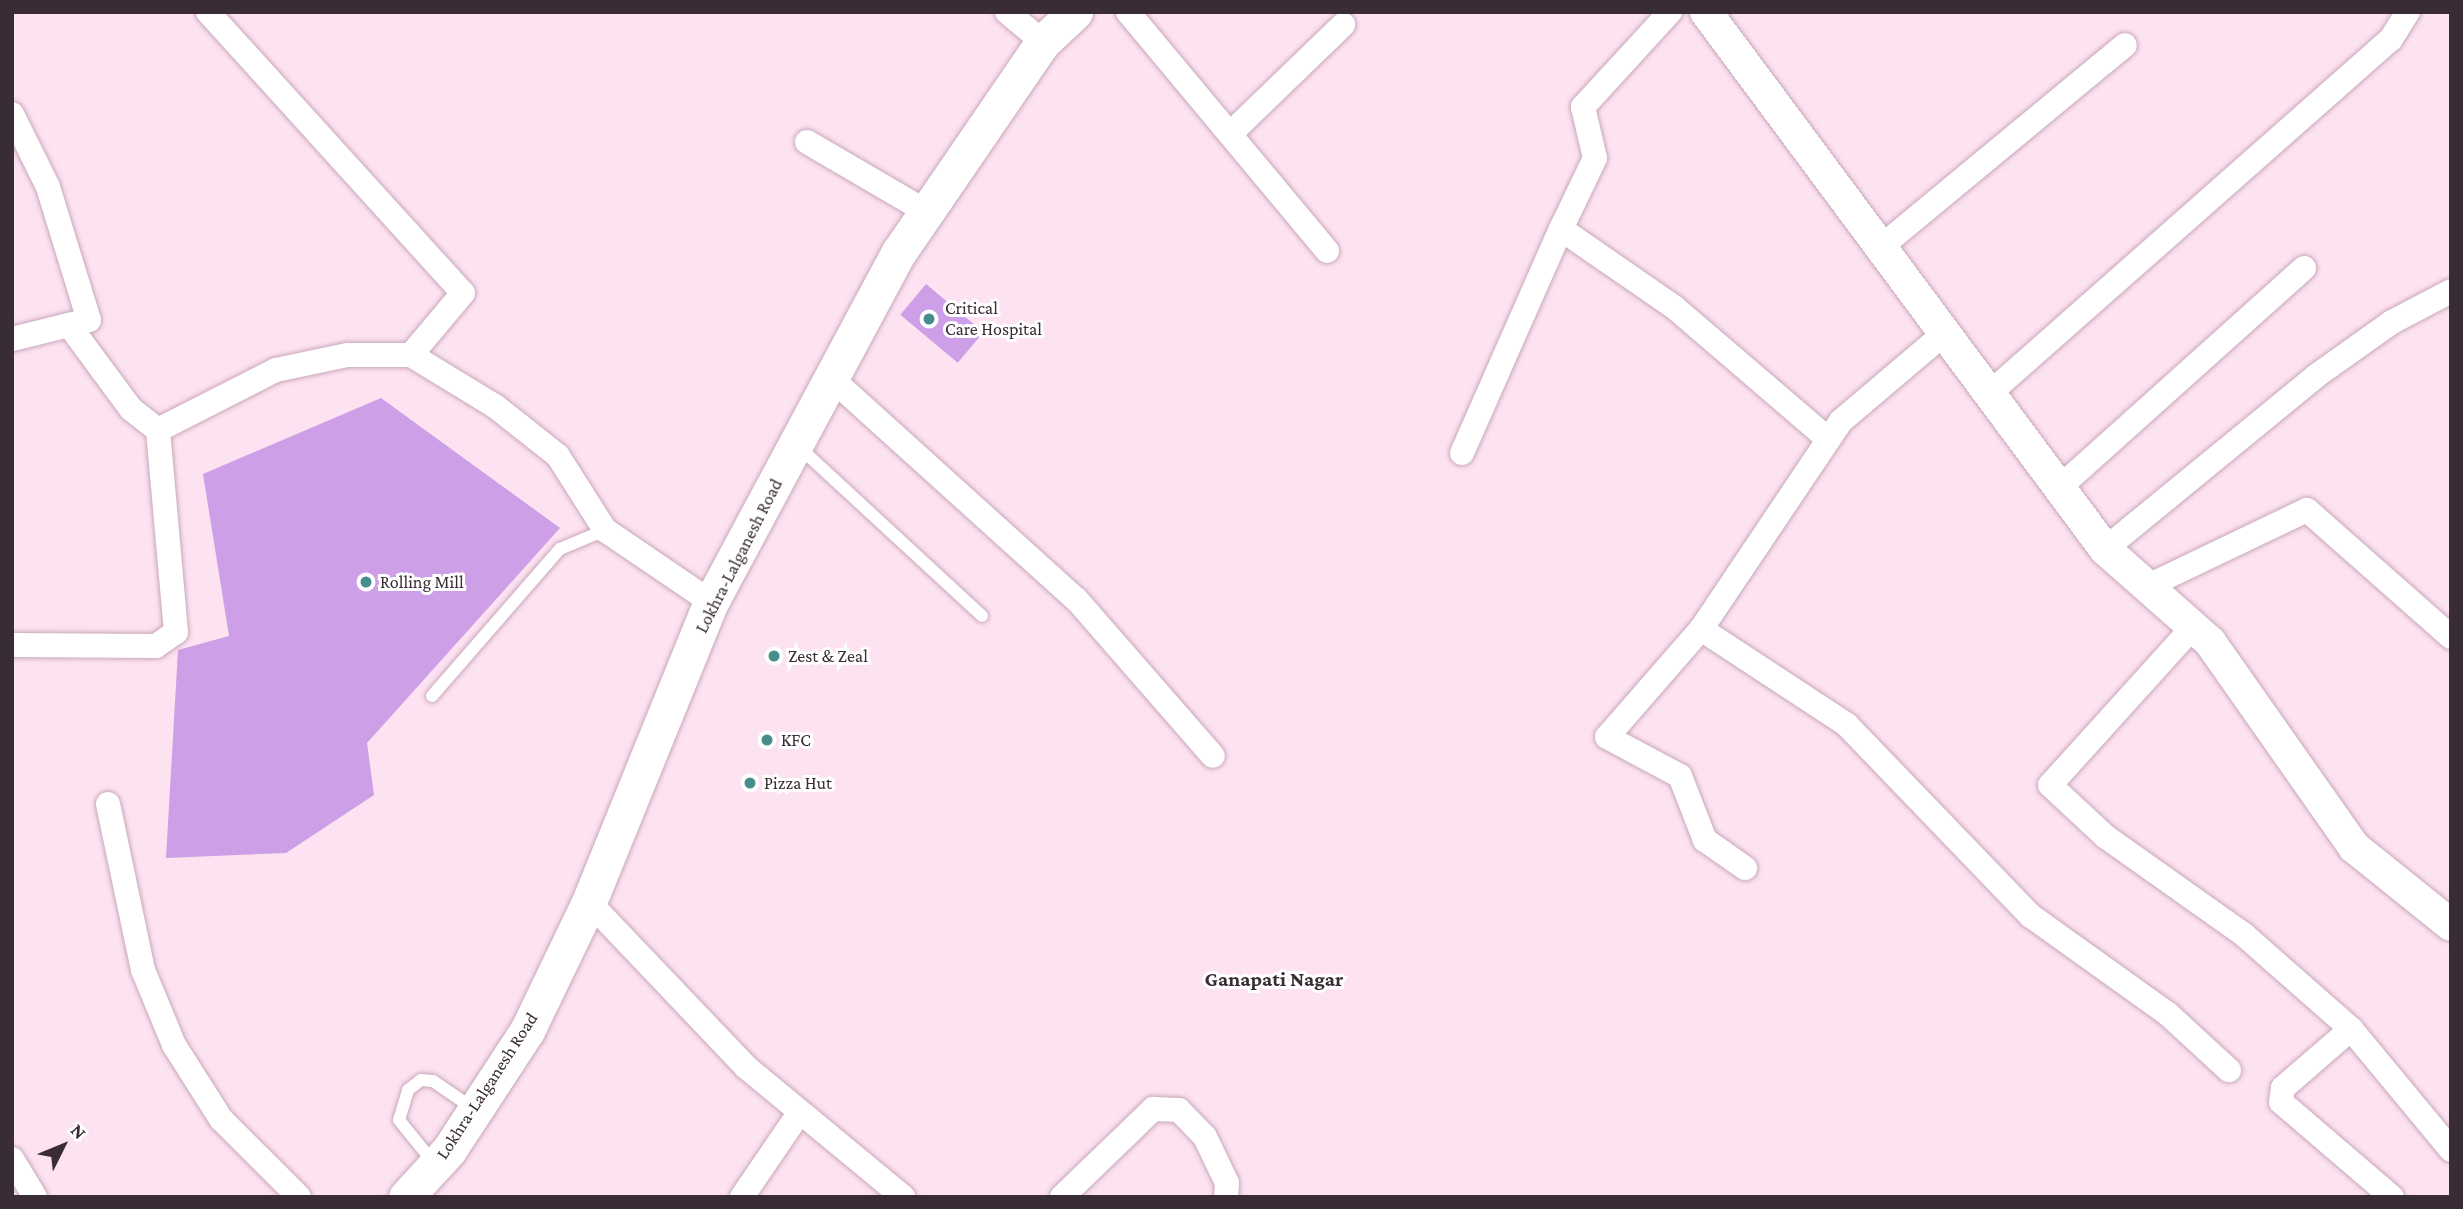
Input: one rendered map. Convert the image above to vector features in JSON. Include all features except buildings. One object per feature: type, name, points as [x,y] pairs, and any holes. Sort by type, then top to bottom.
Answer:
[{"type":"main road","name":"Lokhra-Lalganesh Road","points":[[406,1197],[435,1165],[527,1031],[589,902],[711,602],[831,378],[927,212],[1043,42],[1075,12]]},
{"type":"street","points":[[208,12],[463,293],[411,355]]},
{"type":"street","points":[[1007,12],[1043,42]]},
{"type":"street","points":[[1128,12],[1231,133],[1326,251]]},
{"type":"street","points":[[1462,453],[1595,158],[1583,107],[1670,12]]},
{"type":"street","points":[[1706,12],[1946,332],[2105,550],[2210,642],[2354,847],[2451,925]]},
{"type":"street","points":[[1990,392],[2391,39],[2409,12]]},
{"type":"street","points":[[1231,133],[1343,24]]},
{"type":"street","points":[[1882,246],[2125,45]]},
{"type":"street","points":[[12,114],[48,187],[89,320],[12,339]]},
{"type":"street","points":[[807,142],[927,212]]},
{"type":"street","points":[[1562,229],[1674,307],[1828,439]]},
{"type":"street","points":[[2060,487],[2304,268]]},
{"type":"street","points":[[2105,550],[2316,376],[2392,322],[2451,291]]},
{"type":"street","points":[[12,645],[156,646],[176,632],[158,430],[131,409],[69,325]]},
{"type":"street","points":[[1745,868],[1705,841],[1680,776],[1608,737],[1701,629],[1828,439],[1946,332]]},
{"type":"street","points":[[158,430],[276,370],[348,355],[411,355],[495,406],[558,456],[605,530],[711,602]]},
{"type":"street","points":[[831,378],[1076,600],[1213,757]]},
{"type":"street","points":[[2146,587],[2307,510],[2451,637]]},
{"type":"street","points":[[2193,627],[2050,785],[2106,837],[2243,934],[2351,1029],[2451,1150]]},
{"type":"street","points":[[1701,629],[1847,724],[2031,916],[2168,1014],[2229,1070]]},
{"type":"street","points":[[108,804],[144,970],[174,1045],[221,1119],[299,1197]]},
{"type":"street","points":[[589,902],[746,1067],[903,1197]]},
{"type":"street","points":[[2351,1029],[2283,1088],[2281,1102],[2392,1197]]},
{"type":"street","points":[[1062,1197],[1153,1109],[1179,1110],[1205,1137],[1227,1183],[1226,1197]]},
{"type":"street","points":[[742,1197],[799,1113]]},
{"type":"street","points":[[12,1159],[35,1197]]},
{"type":"lane","points":[[796,444],[982,616]]},
{"type":"lane","points":[[432,696],[560,549],[605,530]]},
{"type":"lane","points":[[435,1165],[399,1120],[408,1090],[421,1080],[433,1082],[475,1110]]},
{"type":"place","name":"Critical Care Hospital","points":[[929,319]]},
{"type":"place","name":"Rolling Mill","points":[[366,582]]},
{"type":"place","name":"Zest & Zeal","points":[[774,656]]},
{"type":"place","name":"KFC","points":[[767,740]]},
{"type":"place","name":"Pizza Hut","points":[[750,783]]},
{"type":"district","name":"Ganapati Nagar","points":[[1274,979]]}]
